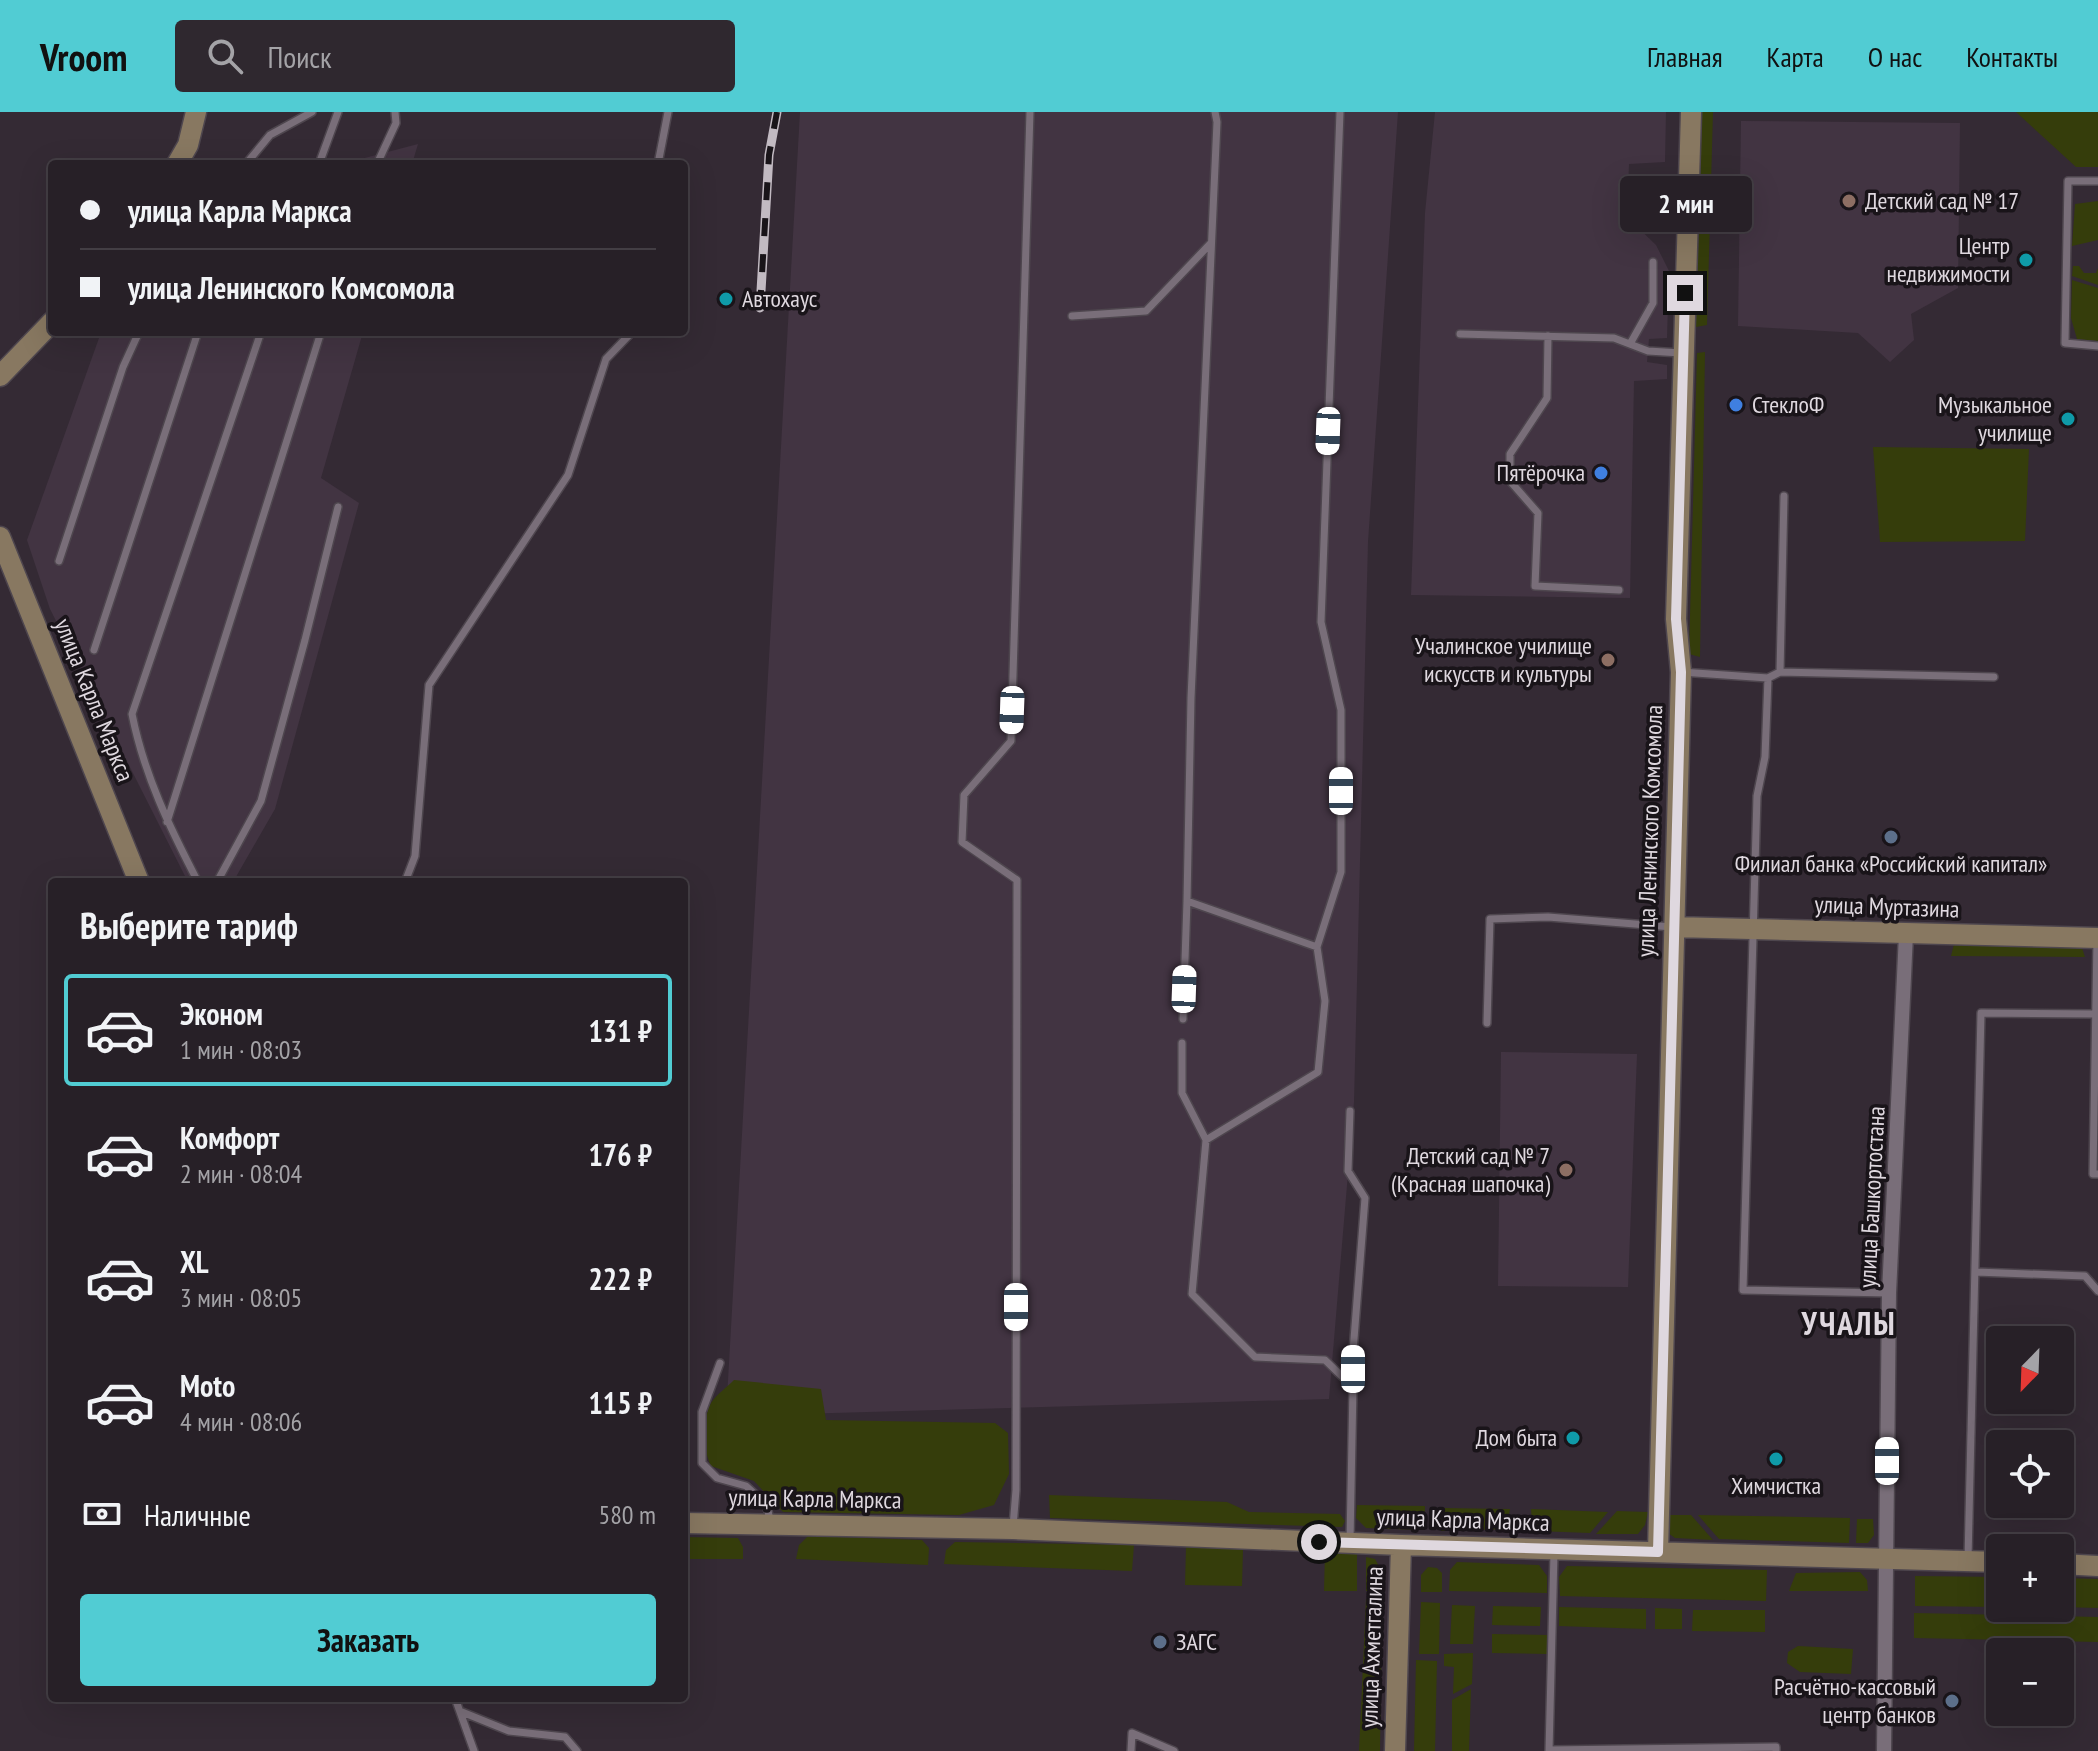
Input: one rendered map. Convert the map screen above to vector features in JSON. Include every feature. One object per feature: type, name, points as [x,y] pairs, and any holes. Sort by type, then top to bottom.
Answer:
[{"type":"main road","points":[[179,160],[188,145],[196,112]]},
{"type":"main road","name":"улица Ленинского Комсомола","points":[[1658,1552],[1681,672],[1676,619],[1691,112]]},
{"type":"main road","points":[[0,376],[48,326]]},
{"type":"main road","name":"улица Карла Маркса","points":[[0,537],[137,878]]},
{"type":"main road","name":"улица Муртазина","points":[[1674,927],[2097,938]]},
{"type":"main road","name":"улица Карла Маркса","points":[[688,1523],[1013,1529],[1401,1545],[1986,1562]]},
{"type":"main road","name":"улица Ахметгалина","points":[[1395,1751],[1401,1545]]},
{"type":"main road","points":[[2074,1565],[2098,1566]]},
{"type":"street","name":"улица Башкортостана","points":[[1884,1751],[1889,1293],[1906,934]]},
{"type":"lane","points":[[249,160],[270,135],[312,112]]},
{"type":"lane","points":[[320,160],[338,112]]},
{"type":"lane","points":[[379,160],[396,123],[395,112]]},
{"type":"lane","points":[[659,160],[668,112]]},
{"type":"lane","points":[[1013,1529],[1016,1490],[1017,880],[962,842],[964,795],[1011,741],[1030,112]]},
{"type":"lane","points":[[1183,1019],[1191,698],[1215,112]]},
{"type":"lane","points":[[1206,1140],[1318,1072],[1325,1001],[1317,947],[1341,872],[1341,710],[1321,622],[1340,112]]},
{"type":"lane","points":[[2098,181],[2068,181],[2065,343],[2098,346]]},
{"type":"lane","points":[[1072,316],[1146,311],[1211,243]]},
{"type":"lane","points":[[1630,344],[1653,303],[1653,262]]},
{"type":"lane","points":[[1460,334],[1614,338],[1648,351],[1684,353]]},
{"type":"lane","points":[[59,561],[123,367],[137,336]]},
{"type":"lane","points":[[94,650],[197,336]]},
{"type":"lane","points":[[196,878],[167,822],[140,755],[132,714],[260,336]]},
{"type":"lane","points":[[167,822],[320,336]]},
{"type":"lane","points":[[407,878],[415,856],[429,685],[568,475],[606,359],[628,336]]},
{"type":"lane","points":[[1548,336],[1547,398],[1510,454],[1510,481],[1538,513],[1535,586],[1619,590]]},
{"type":"lane","points":[[1780,672],[1784,496]]},
{"type":"lane","points":[[219,878],[261,801],[338,507]]},
{"type":"lane","points":[[1681,672],[1768,678],[1780,672],[1994,677]]},
{"type":"lane","points":[[1768,678],[1765,757],[1757,796],[1743,1290],[1889,1293]]},
{"type":"lane","points":[[1187,901],[1317,947]]},
{"type":"lane","points":[[1487,1023],[1490,919],[1548,917],[1674,927]]},
{"type":"lane","points":[[2097,938],[2093,1174],[2098,1174]]},
{"type":"lane","points":[[1968,1561],[1981,1013],[2096,1014]]},
{"type":"lane","points":[[1182,1043],[1182,1093],[1206,1140],[1192,1294],[1255,1357],[1325,1360],[1353,1387]]},
{"type":"lane","points":[[1350,1111],[1348,1171],[1365,1198],[1353,1352],[1350,1543]]},
{"type":"lane","points":[[1976,1272],[2085,1276],[2098,1291]]},
{"type":"lane","points":[[720,1363],[702,1412],[702,1463],[717,1478],[746,1486],[766,1504],[771,1525]]},
{"type":"lane","points":[[1554,1549],[1549,1751],[1776,1747],[1776,1751]]},
{"type":"lane","points":[[457,1702],[474,1751]]},
{"type":"lane","points":[[462,1712],[509,1731],[565,1737],[577,1751]]},
{"type":"lane","points":[[1131,1751],[1132,1733],[1174,1751]]},
{"type":"shaded area","points":[[800,112],[1398,112],[1368,542],[1354,1102],[1329,1399],[726,1416]]},
{"type":"shaded area","points":[[1435,112],[1666,112],[1665,162],[1629,164],[1627,217],[1656,245],[1669,271],[1667,338],[1649,339],[1647,362],[1667,365],[1667,379],[1634,381],[1630,598],[1411,595],[1425,213]]},
{"type":"shaded area","name":"Детский сад № 17","points":[[1741,121],[1960,123],[1958,288],[1911,314],[1914,340],[1890,362],[1858,333],[1738,326]]},
{"type":"shaded area","points":[[418,144],[413,160],[357,160]]},
{"type":"shaded area","points":[[362,336],[321,478],[359,503],[275,809],[235,878],[186,878],[50,609],[27,540],[99,338]]},
{"type":"shaded area","name":"Детский сад № 7 (Красная шапочка)","points":[[1501,1052],[1637,1054],[1628,1287],[1498,1286]]},
{"type":"green space","points":[[1702,112],[1713,112],[1707,325],[1696,327]]},
{"type":"green space","points":[[2016,112],[2098,112],[2098,167],[2076,167]]},
{"type":"green space","points":[[2098,201],[2098,240],[2072,246],[2075,204]]},
{"type":"green space","points":[[2073,266],[2079,266],[2084,273],[2096,273],[2098,268],[2098,285],[2072,276]]},
{"type":"green space","points":[[2072,280],[2098,288],[2098,341],[2077,339],[2071,318]]},
{"type":"green space","points":[[1705,352],[1700,657],[1689,654],[1697,353]]},
{"type":"green space","points":[[1873,447],[2029,449],[2025,541],[1880,542]]},
{"type":"green space","points":[[1954,944],[2081,945],[2085,957],[1951,956]]},
{"type":"green space","points":[[734,1380],[821,1389],[826,1420],[995,1423],[1008,1433],[1009,1474],[994,1505],[959,1515],[783,1512],[754,1481],[711,1466],[708,1459],[705,1435],[708,1410],[716,1397]]},
{"type":"green space","points":[[1049,1495],[1227,1502],[1249,1512],[1340,1514],[1345,1521],[1342,1527],[1050,1518]]},
{"type":"green space","points":[[1357,1505],[1425,1506],[1424,1530],[1366,1528],[1356,1518]]},
{"type":"green space","points":[[1441,1508],[1510,1509],[1506,1529],[1441,1531]]},
{"type":"green space","points":[[1531,1509],[1608,1512],[1590,1533],[1536,1531]]},
{"type":"green space","points":[[1617,1511],[1648,1512],[1645,1525],[1638,1534],[1596,1534]]},
{"type":"green space","points":[[1668,1515],[1691,1515],[1713,1540],[1675,1538],[1668,1533]]},
{"type":"green space","points":[[1698,1515],[1850,1518],[1849,1543],[1719,1539]]},
{"type":"green space","points":[[1857,1519],[1873,1519],[1874,1535],[1868,1543],[1856,1543]]},
{"type":"green space","points":[[808,1536],[922,1540],[929,1548],[928,1565],[796,1559],[799,1545]]},
{"type":"green space","points":[[688,1537],[738,1538],[743,1547],[743,1559],[688,1559]]},
{"type":"green space","points":[[955,1542],[1134,1545],[1132,1571],[944,1564],[946,1550]]},
{"type":"green space","points":[[1186,1547],[1243,1549],[1242,1586],[1185,1585]]},
{"type":"green space","points":[[1325,1552],[1357,1553],[1357,1591],[1324,1591]]},
{"type":"green space","points":[[1366,1557],[1375,1559],[1381,1570],[1381,1591],[1366,1591]]},
{"type":"green space","points":[[1457,1562],[1539,1565],[1547,1576],[1547,1593],[1449,1591],[1450,1570]]},
{"type":"green space","points":[[1567,1566],[1767,1570],[1766,1601],[1560,1596],[1559,1577]]},
{"type":"green space","points":[[1428,1567],[1437,1568],[1442,1573],[1442,1592],[1421,1592],[1421,1575]]},
{"type":"green space","points":[[1860,1572],[1867,1580],[1868,1591],[1789,1591],[1796,1573]]},
{"type":"green space","points":[[1915,1576],[1986,1577],[1986,1607],[1915,1606]]},
{"type":"green space","points":[[2074,1578],[2098,1579],[2098,1608],[2074,1607]]},
{"type":"green space","points":[[1366,1599],[1382,1599],[1380,1751],[1359,1751]]},
{"type":"green space","points":[[1421,1602],[1440,1603],[1439,1654],[1419,1654]]},
{"type":"green space","points":[[1452,1605],[1475,1606],[1473,1644],[1450,1644]]},
{"type":"green space","points":[[1493,1606],[1541,1607],[1540,1626],[1492,1625]]},
{"type":"green space","points":[[1559,1607],[1646,1609],[1646,1629],[1559,1626]]},
{"type":"green space","points":[[1655,1608],[1682,1609],[1682,1629],[1655,1629]]},
{"type":"green space","points":[[1693,1610],[1765,1610],[1765,1632],[1692,1631]]},
{"type":"green space","points":[[1914,1613],[1986,1615],[1986,1622],[2074,1622],[2074,1616],[2098,1617],[2098,1642],[2074,1641],[2074,1638],[1914,1638]]},
{"type":"green space","points":[[1492,1634],[1547,1635],[1547,1654],[1492,1653]]},
{"type":"green space","points":[[1798,1646],[1853,1649],[1851,1674],[1800,1672],[1787,1663],[1788,1652]]},
{"type":"green space","points":[[1473,1653],[1472,1684],[1453,1694],[1454,1667],[1444,1666],[1444,1654]]},
{"type":"green space","points":[[1416,1660],[1437,1661],[1435,1751],[1414,1751]]},
{"type":"green space","points":[[1471,1689],[1469,1751],[1452,1751],[1452,1700]]},
{"type":"railway","points":[[760,308],[769,155],[777,112]]},
{"type":"place","name":"Детский сад № 17","points":[[1849,201]]},
{"type":"place","name":"Центр недвижимости","points":[[2026,260]]},
{"type":"place","name":"Автохаус","points":[[726,299]]},
{"type":"place","name":"СтеклоФ","points":[[1736,405]]},
{"type":"place","name":"Музыкальное училище","points":[[2068,419]]},
{"type":"place","name":"Пятёрочка","points":[[1601,473]]},
{"type":"place","name":"Учалинское училище искусств и культуры","points":[[1608,660]]},
{"type":"place","name":"Филиал банка «Российский капитал»","points":[[1891,837]]},
{"type":"place","name":"Детский сад № 7 (Красная шапочка)","points":[[1566,1170]]},
{"type":"place","name":"Дом быта","points":[[1573,1438]]},
{"type":"place","name":"Химчистка","points":[[1776,1459]]},
{"type":"place","name":"ЗАГС","points":[[1160,1642]]},
{"type":"place","name":"Расчётно-кассовый центр банков","points":[[1952,1701]]},
{"type":"district","name":"УЧАЛЫ","points":[[1849,1324]]},
{"type":"route","points":[[1319,1542],[1658,1552],[1681,672],[1676,619],[1685,293]]}]
